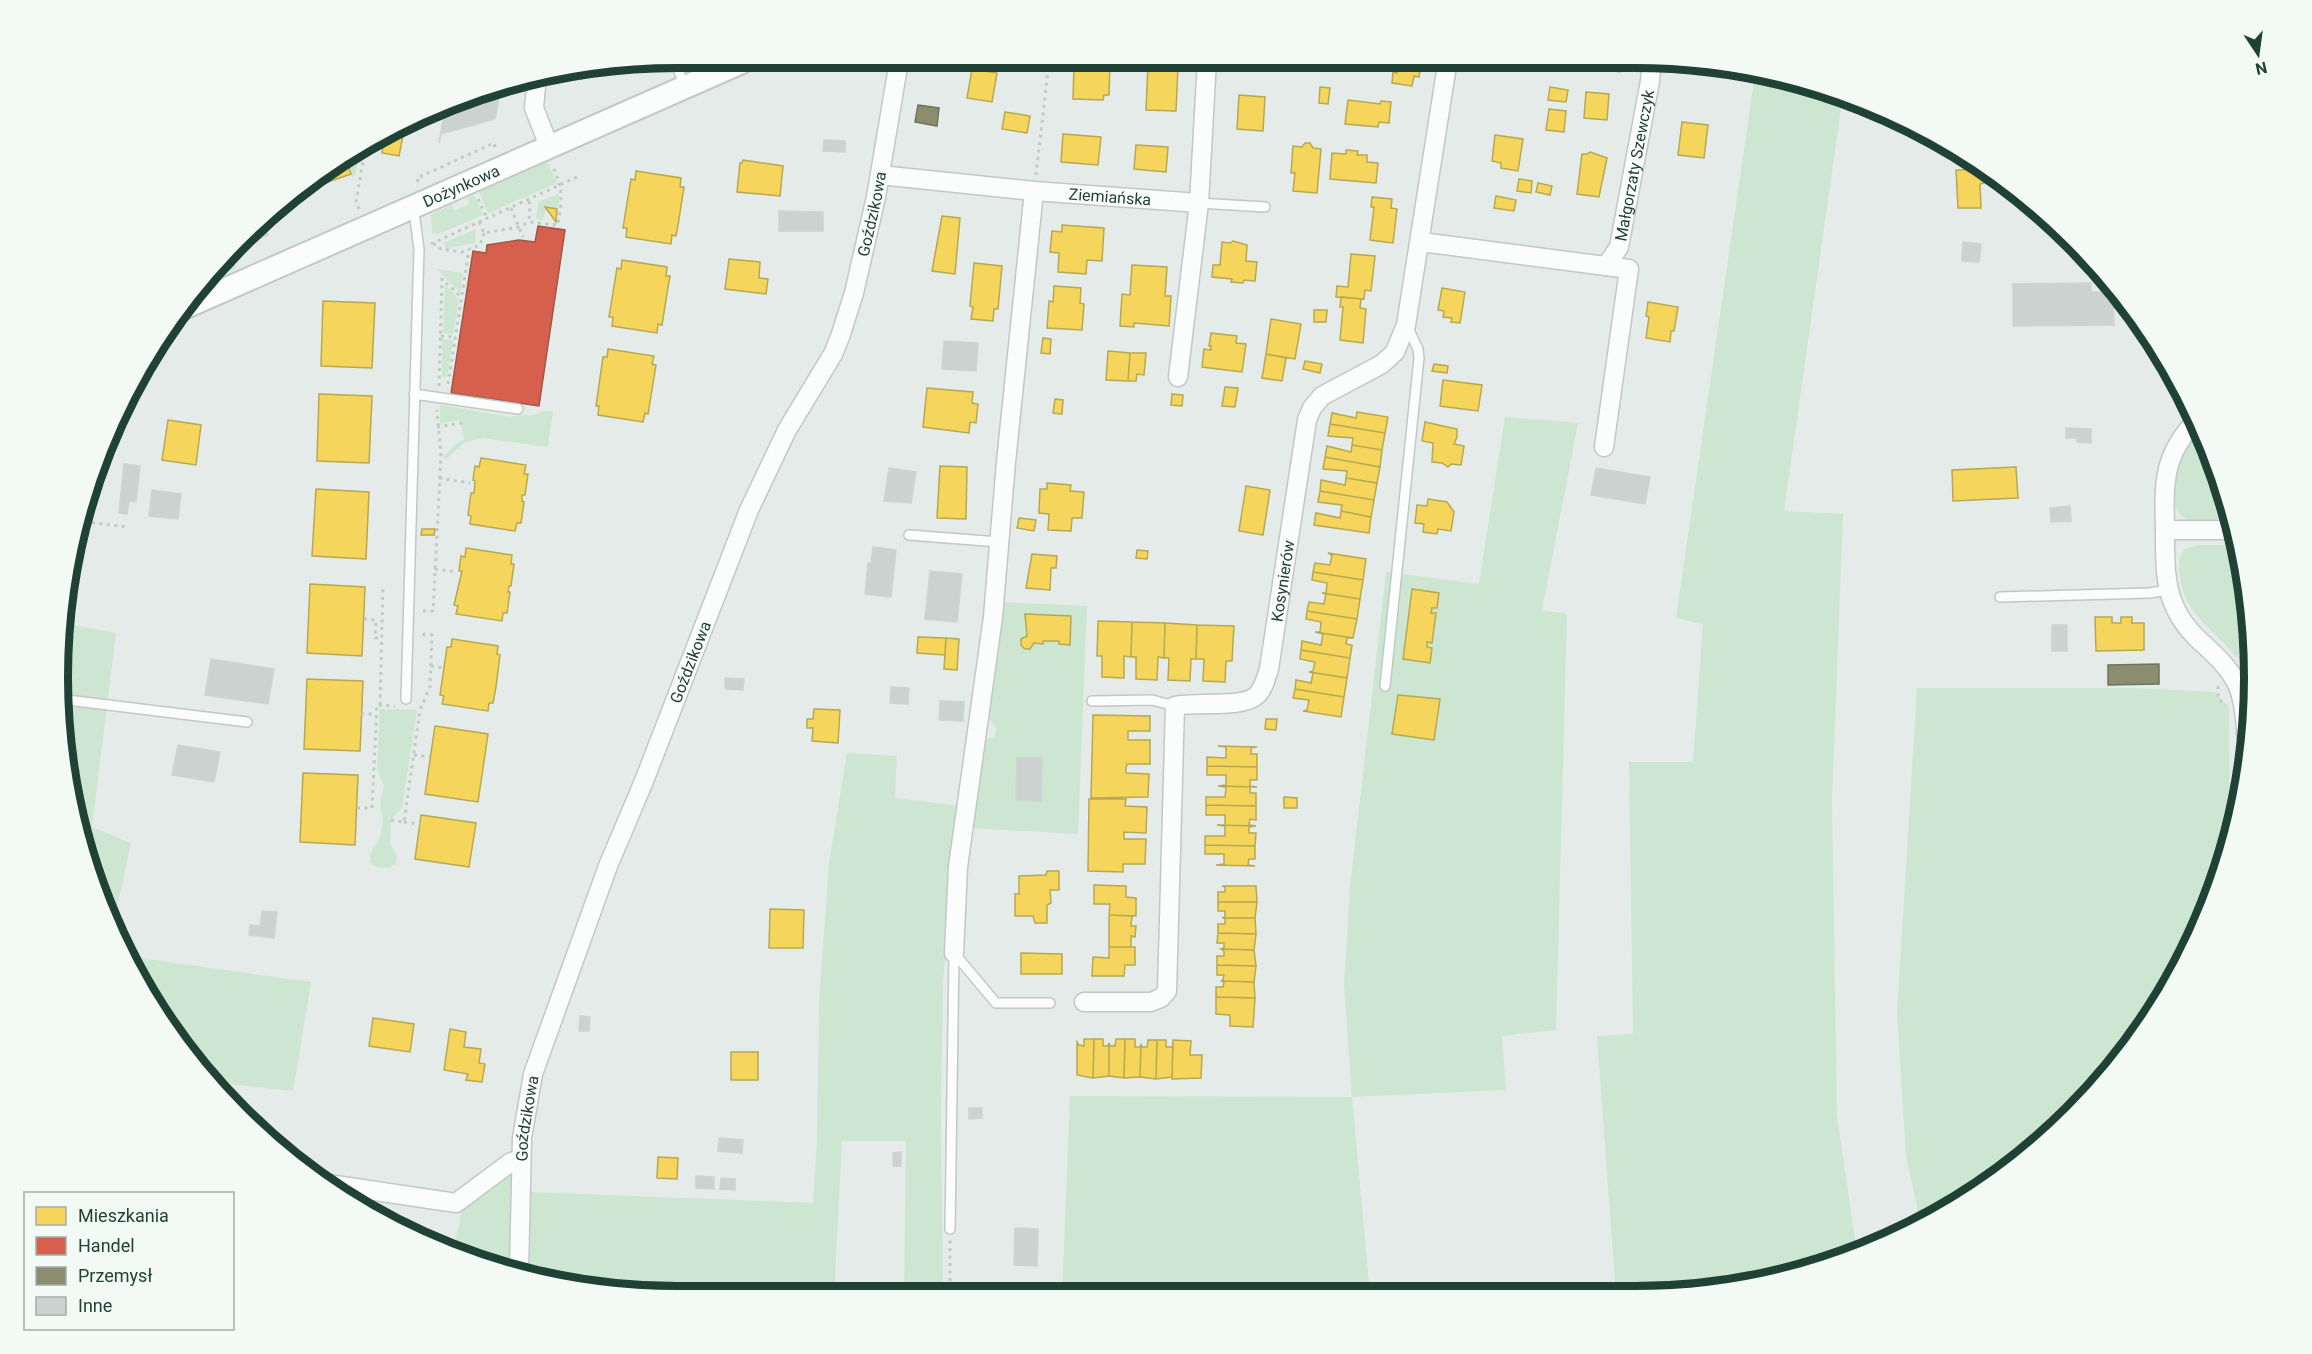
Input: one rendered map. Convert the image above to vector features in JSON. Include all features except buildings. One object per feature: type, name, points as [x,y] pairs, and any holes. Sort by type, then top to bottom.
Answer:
[{"type":"street","name":"Dożynkowa","points":[[196,302],[411,207],[549,152],[684,87],[709,70],[717,68]]},
{"type":"street","name":"Goździkowa","points":[[519,1266],[521,1160],[529,1090],[551,1020],[608,866],[644,781],[749,510],[787,430],[833,354],[840,337],[854,293],[880,175],[898,68]]},
{"type":"street","points":[[1178,377],[1199,203],[1207,68]]},
{"type":"street","name":"Kosynierów","points":[[1175,706],[1186,703],[1246,702],[1256,696],[1263,686],[1269,669],[1308,420],[1312,408],[1322,396],[1382,364],[1395,352],[1401,342],[1421,242],[1447,68]]},
{"type":"street","name":"Małgorzaty Szewczyk","points":[[1606,266],[1619,247],[1651,68]]},
{"type":"street","points":[[536,84],[534,108],[549,152]]},
{"type":"street","name":"Ziemiańska","points":[[880,175],[1034,191],[1199,203]]},
{"type":"street","points":[[954,953],[958,867],[993,617],[1034,191]]},
{"type":"street","points":[[1421,242],[1629,269],[1604,447]]},
{"type":"street","points":[[2191,427],[2178,442],[2168,463],[2164,484],[2165,571],[2168,591],[2182,622],[2226,666],[2236,683],[2243,713]]},
{"type":"street","points":[[2165,530],[2227,530]]},
{"type":"street","points":[[1084,1002],[1150,1002],[1161,998],[1167,991],[1175,706]]},
{"type":"street","points":[[341,1186],[456,1203],[511,1162],[521,1160]]},
{"type":"lane","points":[[678,68],[684,87]]},
{"type":"lane","points":[[1199,203],[1264,207]]},
{"type":"lane","points":[[406,704],[419,249],[416,219],[411,207]]},
{"type":"lane","points":[[1385,686],[1419,358],[1418,349],[1406,325]]},
{"type":"lane","points":[[414,394],[518,410]]},
{"type":"lane","points":[[909,535],[999,542]]},
{"type":"lane","points":[[2000,597],[2168,591]]},
{"type":"lane","points":[[69,700],[247,722]]},
{"type":"lane","points":[[1092,700],[1152,700],[1175,706]]},
{"type":"lane","points":[[954,953],[996,1003],[1050,1003]]},
{"type":"lane","points":[[950,1228],[954,953]]},
{"type":"path","points":[[1034,191],[1048,68]]},
{"type":"path","points":[[484,232],[519,227],[529,222],[558,225],[562,198],[561,185],[549,152]]},
{"type":"path","points":[[362,215],[356,202],[364,154]]},
{"type":"path","points":[[419,249],[577,177]]},
{"type":"path","points":[[475,192],[487,218]]},
{"type":"path","points":[[528,200],[529,222]]},
{"type":"path","points":[[511,208],[523,237]]},
{"type":"path","points":[[434,243],[436,248],[462,252],[480,245],[484,232],[479,222]]},
{"type":"path","points":[[414,384],[449,384],[468,250]]},
{"type":"path","points":[[421,611],[433,611],[441,456],[438,398],[442,279],[461,297]]},
{"type":"path","points":[[441,336],[456,337]]},
{"type":"path","points":[[438,427],[462,423]]},
{"type":"path","points":[[439,478],[470,483]]},
{"type":"path","points":[[87,522],[128,527]]},
{"type":"path","points":[[435,569],[457,572]]},
{"type":"path","points":[[380,705],[384,586]]},
{"type":"path","points":[[364,619],[376,620],[375,638],[382,638]]},
{"type":"path","points":[[404,822],[421,707],[430,687],[432,635],[420,634]]},
{"type":"path","points":[[2235,661],[2243,656]]},
{"type":"path","points":[[431,666],[444,668]]},
{"type":"path","points":[[357,808],[372,808],[377,705],[406,704],[421,707]]},
{"type":"path","points":[[361,714],[376,714]]},
{"type":"path","points":[[414,754],[430,757]]},
{"type":"path","points":[[391,820],[420,825]]},
{"type":"path","points":[[950,1228],[950,1286]]},
{"type":"green space","points":[[1754,79],[1793,88],[1842,104],[1784,511],[1843,514],[1832,801],[1837,1116],[1856,1245],[1793,1266],[1754,1275],[1675,1285],[1615,1286],[1597,1036],[1633,1034],[1629,762],[1693,762],[1703,624],[1676,618]]},
{"type":"green space","points":[[359,157],[355,176],[352,177],[348,165]]},
{"type":"green space","points":[[547,162],[557,183],[488,213],[479,192]]},
{"type":"green space","points":[[558,194],[560,198],[557,209],[546,207],[543,220],[536,219],[538,202]]},
{"type":"green space","points":[[474,195],[483,215],[439,234],[432,233],[431,214],[452,205],[455,210],[469,204],[467,198]]},
{"type":"green space","points":[[476,229],[475,243],[446,248],[443,243]]},
{"type":"green space","points":[[235,258],[236,268],[218,277]]},
{"type":"green space","points":[[437,269],[463,273],[460,293]]},
{"type":"green space","points":[[445,285],[459,299],[453,334],[443,333]]},
{"type":"green space","points":[[442,339],[453,340],[447,377],[442,377]]},
{"type":"green space","points":[[440,405],[511,417],[553,411],[548,447],[483,438],[465,442],[446,459],[443,457],[464,439],[461,420],[440,423]]},
{"type":"green space","points":[[1505,417],[1578,423],[1542,610],[1567,614],[1556,1030],[1502,1036],[1506,1090],[1352,1097],[1344,985],[1350,887],[1386,572],[1479,584]]},
{"type":"green space","points":[[2194,435],[2224,520],[2190,520],[2179,513],[2175,507],[2173,481],[2183,449]]},
{"type":"green space","points":[[2198,545],[2230,545],[2243,637],[2243,651],[2236,657],[2202,621],[2187,601],[2179,569],[2180,558],[2185,549]]},
{"type":"green space","points":[[1000,602],[1087,606],[1078,834],[969,828],[979,741],[995,737],[996,728],[987,716]]},
{"type":"green space","points":[[70,625],[116,633],[92,827],[131,843],[116,914],[88,835],[79,796],[69,717]]},
{"type":"green space","points":[[1917,688],[2135,688],[2214,692],[2229,707],[2230,810],[2224,835],[2198,910],[2163,982],[2119,1048],[2066,1108],[2006,1161],[1974,1184],[1919,1216],[1906,1156],[1897,1013]]},
{"type":"green space","points":[[380,709],[417,710],[402,808],[391,819],[390,844],[397,855],[396,863],[389,868],[376,867],[370,862],[370,855],[381,835],[383,818],[380,805],[384,785],[377,770]]},
{"type":"green space","points":[[847,753],[897,756],[895,798],[960,806],[943,981],[941,1111],[943,1286],[904,1286],[906,1141],[842,1141],[835,1286],[637,1285],[558,1275],[529,1268],[530,1192],[813,1203],[817,1139],[819,1002],[829,863]]},
{"type":"green space","points":[[136,957],[311,982],[293,1091],[223,1084],[170,1016]]},
{"type":"green space","points":[[1070,1096],[1352,1097],[1369,1286],[1062,1286]]},
{"type":"green space","points":[[512,1174],[510,1263],[455,1244],[463,1206]]}]
